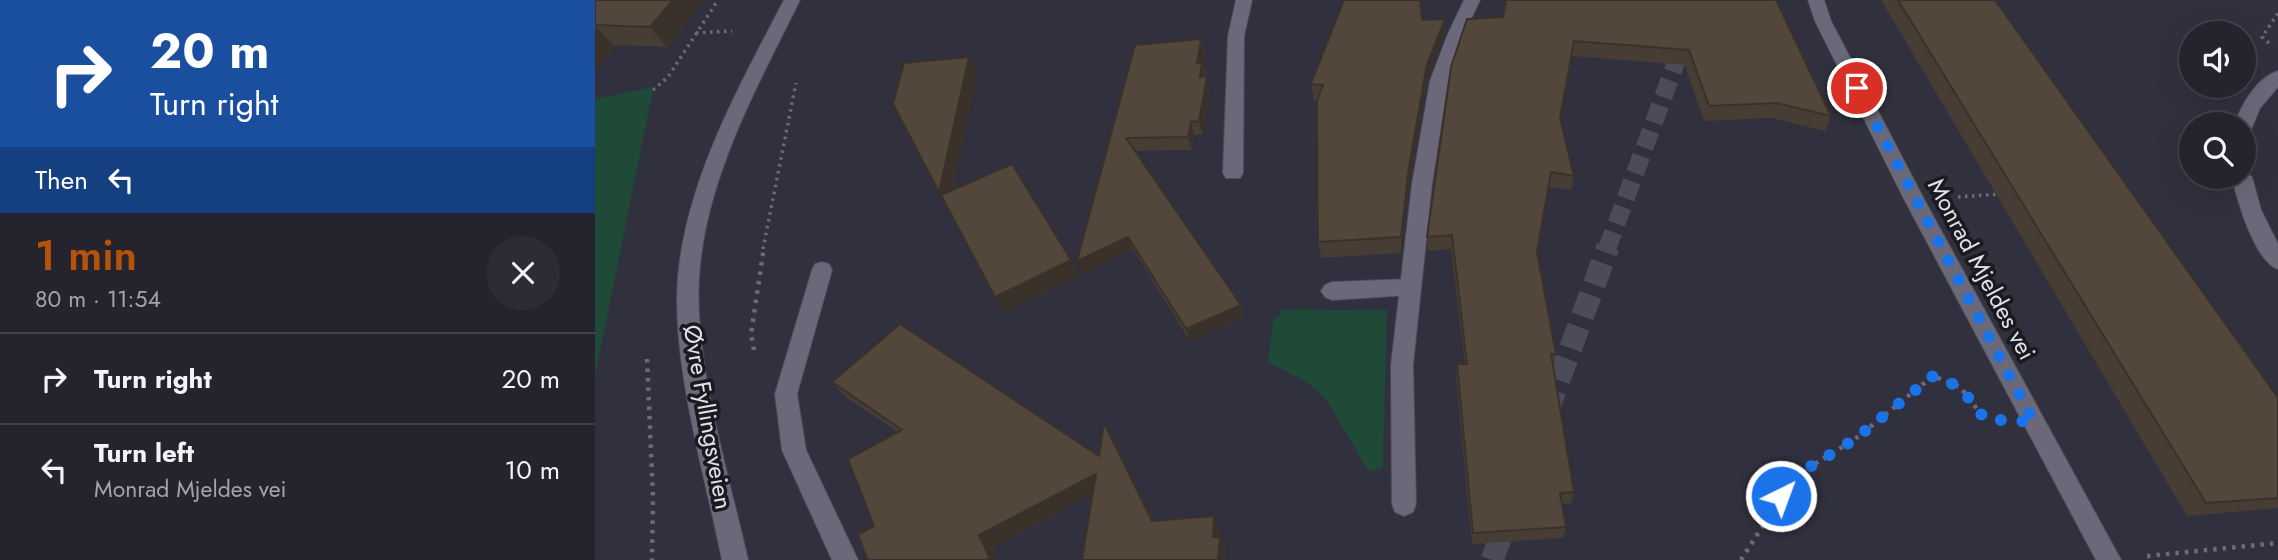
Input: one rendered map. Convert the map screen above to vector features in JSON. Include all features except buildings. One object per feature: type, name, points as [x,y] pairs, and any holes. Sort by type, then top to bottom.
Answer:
[{"type":"street","name":"Øvre Fyllingsveien","points":[[735,560],[691,355],[688,302],[691,257],[700,215],[730,126],[792,0]]},
{"type":"street","points":[[1233,173],[1236,36],[1244,0]]},
{"type":"street","points":[[1404,504],[1402,365],[1422,184],[1439,81],[1455,36],[1472,0]]},
{"type":"street","name":"Monrad Mjeldes vei","points":[[1816,0],[1823,22],[1915,199],[2109,559]]},
{"type":"street","points":[[2249,112],[2264,88],[2278,77]]},
{"type":"street","points":[[2244,189],[2261,236],[2278,261]]},
{"type":"street","points":[[822,270],[786,394],[794,450],[845,560]]},
{"type":"street","points":[[1332,291],[1410,287]]},
{"type":"path","points":[[653,90],[668,76],[717,0]]},
{"type":"path","points":[[2278,13],[2262,37],[2278,50]]},
{"type":"path","points":[[695,33],[738,31]]},
{"type":"path","points":[[786,394],[767,400],[757,373],[751,334],[757,280],[799,70]]},
{"type":"path","points":[[1915,199],[2006,194]]},
{"type":"path","points":[[1741,560],[1794,477],[1855,439],[1933,376],[1960,387],[1985,419],[2034,422]]},
{"type":"path","points":[[2109,559],[2278,543]]},
{"type":"green space","points":[[654,87],[653,90],[595,376],[595,99]]},
{"type":"green space","points":[[1281,309],[1387,310],[1383,468],[1368,471],[1327,400],[1308,383],[1268,362],[1274,318],[1282,313]]},
{"type":"tunnel","points":[[1607,249],[1699,0]]},
{"type":"tunnel","points":[[1547,412],[1608,247]]},
{"type":"tunnel","points":[[1492,560],[1508,518]]},
{"type":"route","points":[[1781,496],[1794,477],[1855,439],[1933,376],[1960,387],[1985,419],[2034,422],[1857,88]]}]
